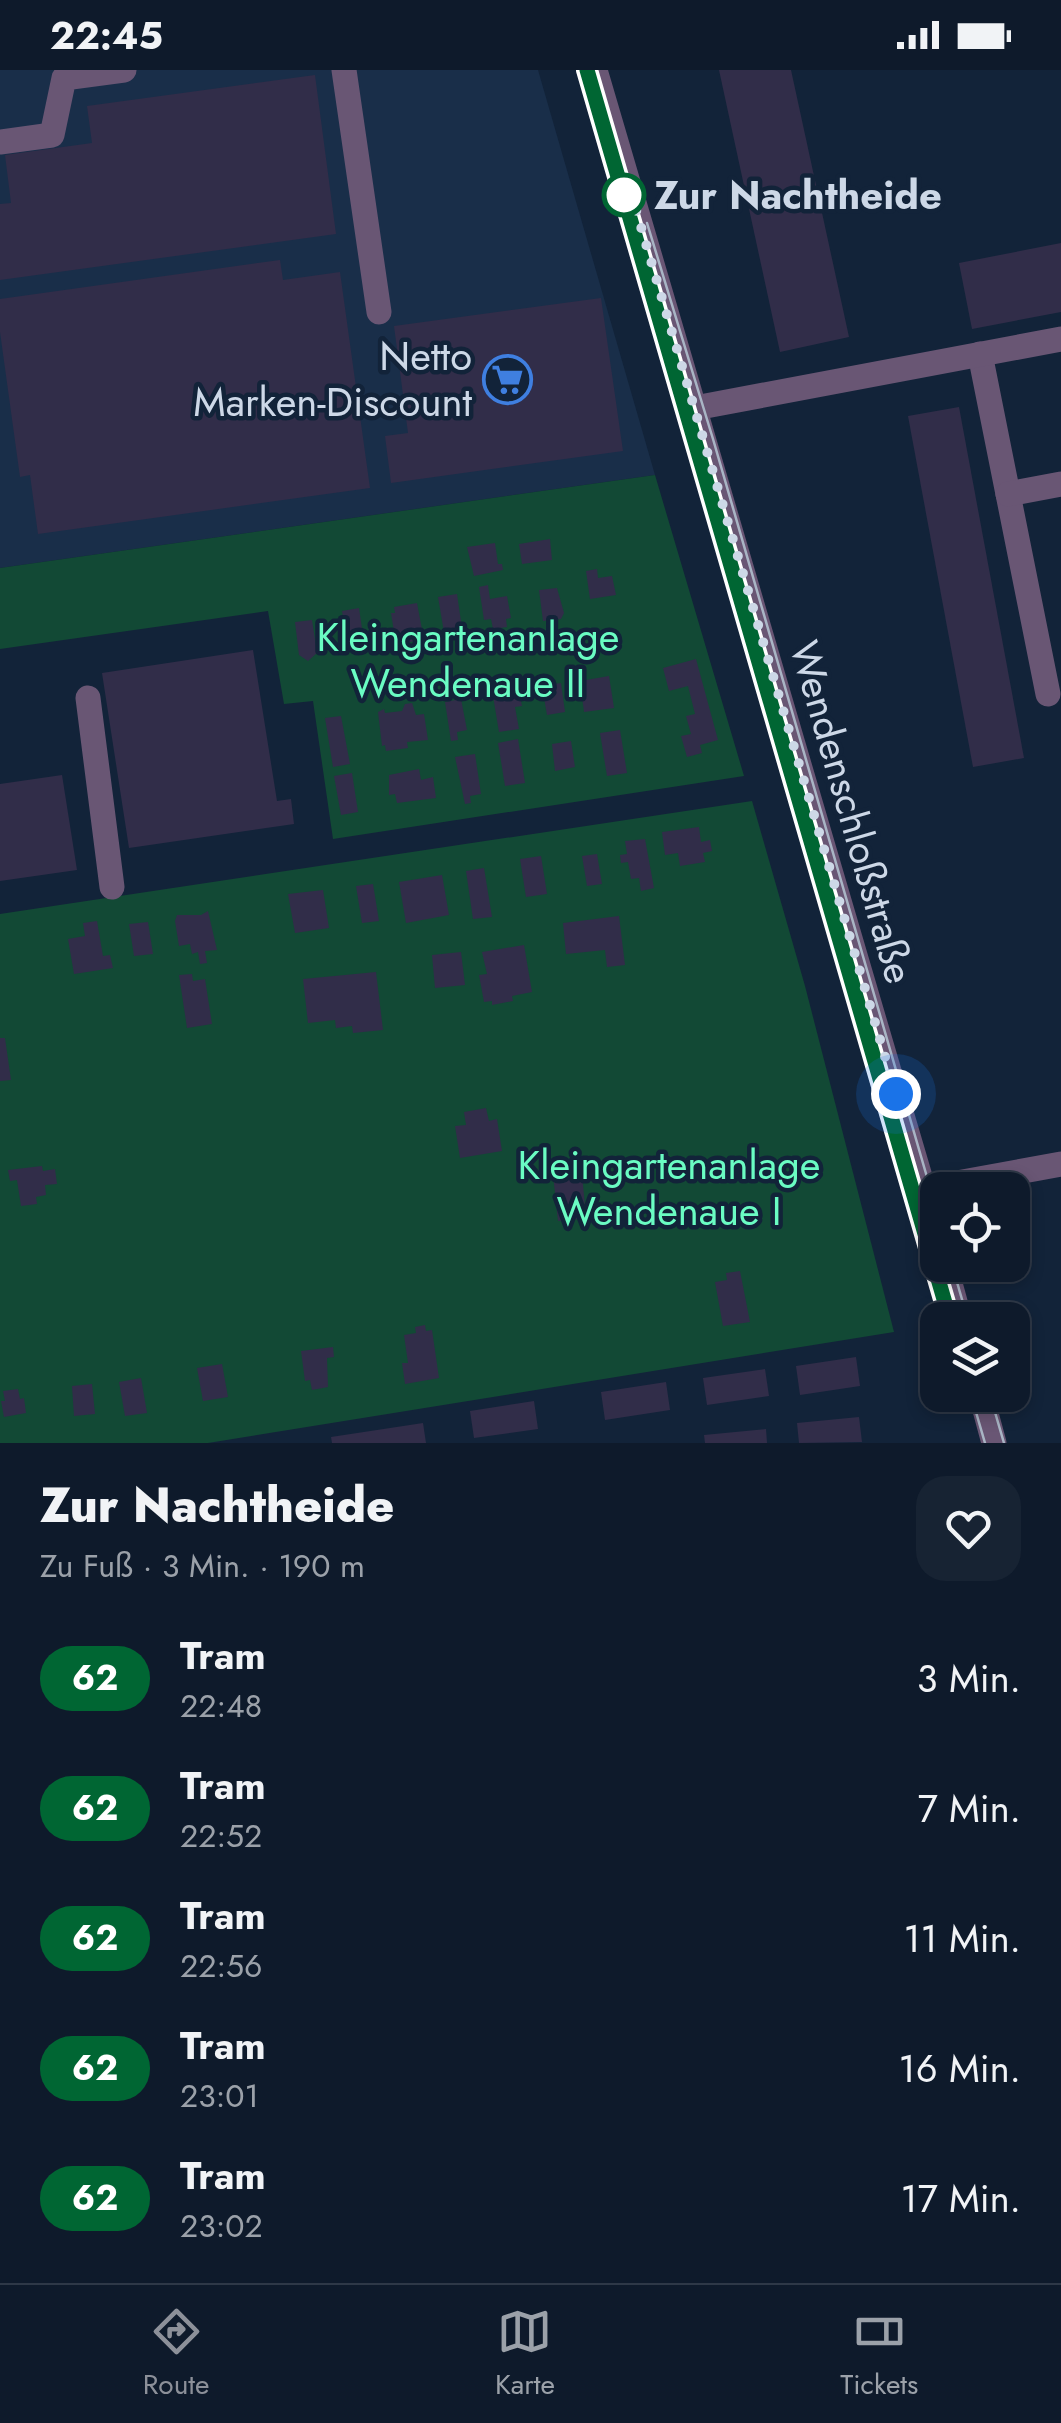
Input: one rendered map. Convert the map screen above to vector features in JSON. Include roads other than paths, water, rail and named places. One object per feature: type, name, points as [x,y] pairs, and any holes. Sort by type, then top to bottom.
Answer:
[{"type":"street","points":[[0,142],[52,135],[64,78],[124,70]]},
{"type":"street","points":[[344,70],[379,312]]},
{"type":"street","name":"Wendenschloßstraße","points":[[595,70],[920,1175]]},
{"type":"street","points":[[696,408],[1061,339]]},
{"type":"street","points":[[980,354],[1048,694]]},
{"type":"street","points":[[1008,494],[1061,484]]},
{"type":"street","points":[[88,698],[112,887]]},
{"type":"street","points":[[1017,1172],[1061,1164]]},
{"type":"street","points":[[986,1412],[994,1443]]},
{"type":"tram line","points":[[587,70],[945,1302]]},
{"type":"tram line","name":"62","points":[[587,70],[945,1302]]},
{"type":"tram line","points":[[647,223],[926,1172]]},
{"type":"tram line","points":[[957,1282],[963,1302]]},
{"type":"tram line","points":[[976,1412],[985,1443]]},
{"type":"tram line","points":[[995,1412],[1004,1443]]},
{"type":"place","name":"Zur Nachtheide","points":[[624,195]]},
{"type":"place","name":"Netto Marken-Discount","points":[[507,379]]},
{"type":"park label","name":"Kleingartenanlage Wendenaue II","points":[[468,660]]},
{"type":"park label","name":"Kleingartenanlage Wendenaue I","points":[[669,1188]]}]
